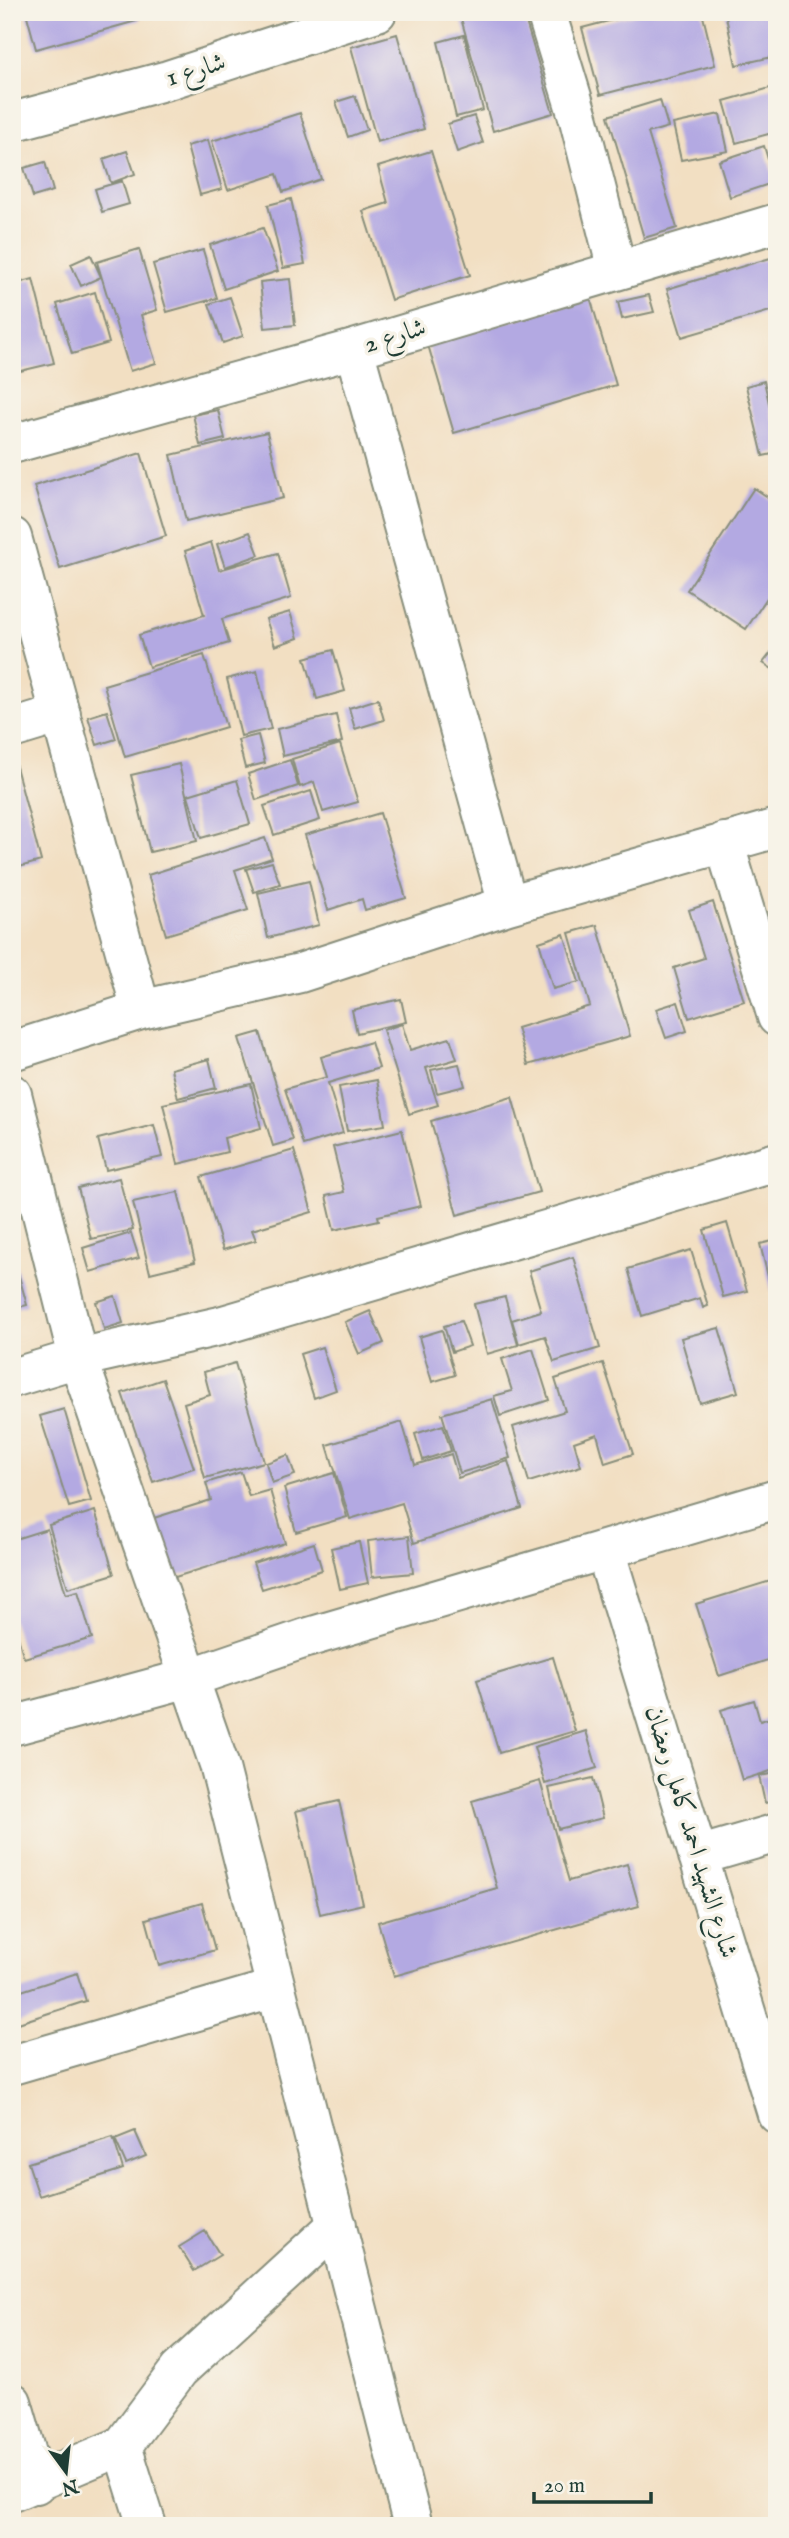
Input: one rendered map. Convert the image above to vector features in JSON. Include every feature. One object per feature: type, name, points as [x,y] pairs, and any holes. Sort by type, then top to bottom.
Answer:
[{"type":"street","name":"شارع 1","points":[[12,122],[167,80],[377,12]]},
{"type":"street","points":[[546,12],[579,120],[617,270]]},
{"type":"street","name":"شارع 2","points":[[12,444],[354,349],[777,223]]},
{"type":"street","points":[[354,349],[508,905]]},
{"type":"street","points":[[12,537],[141,1010]]},
{"type":"street","points":[[12,729],[61,714]]},
{"type":"street","points":[[12,1051],[141,1010],[300,973],[508,905],[777,828]]},
{"type":"street","points":[[724,842],[777,1017]]},
{"type":"street","points":[[12,1094],[78,1359],[219,1764],[413,2526]]},
{"type":"street","points":[[12,1378],[78,1359],[220,1326],[777,1162]]},
{"type":"street","points":[[12,1726],[189,1678],[306,1638],[777,1499]]},
{"type":"street","name":"شارع الشهيد احمد كامل رمضان","points":[[605,1550],[777,2114]]},
{"type":"street","points":[[698,1856],[777,1833]]},
{"type":"street","points":[[12,2065],[276,1988]]},
{"type":"street","points":[[12,2402],[24,2488],[122,2446],[178,2370],[337,2225]]},
{"type":"street","points":[[122,2446],[147,2526]]},
{"type":"building","points":[[26,12],[138,12],[140,20],[36,49]]},
{"type":"building","points":[[470,12],[523,12],[553,113],[493,131],[460,15]]},
{"type":"building","points":[[643,12],[702,12],[715,65],[600,95],[582,28]]},
{"type":"building","points":[[725,12],[777,12],[777,56],[736,65]]},
{"type":"building","points":[[397,34],[424,129],[377,142],[351,47]]},
{"type":"building","points":[[464,35],[483,110],[456,117],[438,42]]},
{"type":"building","points":[[777,86],[777,146],[772,133],[736,143],[724,101]]},
{"type":"building","points":[[355,96],[367,130],[348,137],[336,102]]},
{"type":"building","points":[[660,100],[668,127],[648,133],[677,228],[644,238],[608,116]]},
{"type":"building","points":[[300,113],[321,179],[283,192],[277,174],[228,190],[212,141]]},
{"type":"building","points":[[720,114],[728,151],[681,160],[673,124]]},
{"type":"building","points":[[474,116],[483,143],[457,152],[448,124]]},
{"type":"building","points":[[208,140],[222,189],[200,195],[187,146]]},
{"type":"building","points":[[764,146],[775,182],[730,197],[719,161]]},
{"type":"building","points":[[127,151],[135,174],[111,183],[103,159]]},
{"type":"building","points":[[431,151],[470,275],[391,300],[363,211],[388,203],[378,167]]},
{"type":"building","points":[[45,162],[53,191],[33,197],[24,168]]},
{"type":"building","points":[[122,181],[129,204],[102,212],[95,189]]},
{"type":"building","points":[[291,199],[305,264],[283,268],[268,205]]},
{"type":"building","points":[[263,228],[278,271],[224,289],[210,245]]},
{"type":"building","points":[[139,249],[157,310],[141,315],[156,363],[130,371],[97,262]]},
{"type":"building","points":[[203,250],[217,298],[167,312],[153,264]]},
{"type":"building","points":[[91,255],[101,277],[81,286],[71,264]]},
{"type":"building","points":[[777,256],[777,309],[682,337],[667,289]]},
{"type":"building","points":[[33,279],[54,363],[12,373],[12,285]]},
{"type":"building","points":[[290,279],[295,325],[265,328],[260,282]]},
{"type":"building","points":[[95,292],[109,343],[72,354],[57,304]]},
{"type":"building","points":[[649,295],[654,312],[622,319],[618,302]]},
{"type":"building","points":[[230,297],[243,336],[223,343],[209,304]]},
{"type":"building","points":[[590,297],[616,385],[454,433],[428,345]]},
{"type":"building","points":[[764,381],[773,421],[777,420],[777,453],[763,456],[746,386]]},
{"type":"building","points":[[777,393],[777,413],[770,395]]},
{"type":"building","points":[[218,410],[225,439],[200,445],[193,415]]},
{"type":"building","points":[[267,432],[283,498],[186,521],[171,455]]},
{"type":"building","points":[[141,453],[166,536],[60,569],[34,486]]},
{"type":"building","points":[[754,488],[777,503],[777,583],[746,629],[687,590]]},
{"type":"building","points":[[250,532],[259,555],[225,567],[217,544]]},
{"type":"building","points":[[211,542],[219,570],[278,553],[291,598],[222,619],[229,643],[149,667],[139,635],[204,615],[185,551]]},
{"type":"building","points":[[290,612],[298,638],[275,646],[266,619]]},
{"type":"building","points":[[777,645],[777,672],[763,663]]},
{"type":"building","points":[[333,650],[345,691],[317,699],[305,658]]},
{"type":"building","points":[[204,655],[226,727],[125,757],[104,685]]},
{"type":"building","points":[[257,671],[271,729],[241,736],[227,679]]},
{"type":"building","points":[[378,699],[384,720],[355,729],[349,708]]},
{"type":"building","points":[[107,711],[116,739],[97,745],[88,717]]},
{"type":"building","points":[[336,715],[342,742],[283,756],[277,729]]},
{"type":"building","points":[[258,735],[265,763],[245,768],[238,740]]},
{"type":"building","points":[[340,744],[358,802],[323,812],[314,782],[300,787],[292,759]]},
{"type":"building","points":[[290,760],[298,786],[256,800],[248,774]]},
{"type":"building","points":[[12,763],[15,763],[41,861],[12,869]]},
{"type":"building","points":[[179,764],[197,841],[150,852],[131,775]]},
{"type":"building","points":[[237,780],[250,824],[201,838],[188,795]]},
{"type":"building","points":[[311,791],[320,820],[274,835],[264,806]]},
{"type":"building","points":[[380,813],[406,898],[365,910],[362,899],[328,910],[305,835]]},
{"type":"building","points":[[265,838],[272,858],[235,870],[248,910],[166,935],[148,875]]},
{"type":"building","points":[[272,862],[280,884],[254,892],[246,869]]},
{"type":"building","points":[[309,881],[319,925],[268,938],[258,893]]},
{"type":"building","points":[[713,902],[744,1001],[689,1018],[674,968],[704,958],[689,910]]},
{"type":"building","points":[[597,925],[630,1036],[528,1065],[517,1028],[590,1006],[569,933]]},
{"type":"building","points":[[564,934],[579,982],[553,989],[539,942]]},
{"type":"building","points":[[401,999],[406,1022],[357,1033],[352,1010]]},
{"type":"building","points":[[678,1002],[687,1031],[666,1038],[656,1009]]},
{"type":"building","points":[[402,1024],[410,1050],[450,1038],[457,1059],[426,1068],[438,1105],[409,1114],[383,1030]]},
{"type":"building","points":[[260,1032],[293,1140],[273,1146],[239,1038]]},
{"type":"building","points":[[371,1042],[379,1068],[328,1083],[343,1133],[303,1145],[285,1089],[327,1077],[321,1057]]},
{"type":"building","points":[[209,1059],[216,1088],[178,1098],[171,1069]]},
{"type":"building","points":[[459,1064],[465,1086],[437,1093],[431,1070]]},
{"type":"building","points":[[377,1080],[385,1125],[347,1131],[339,1087]]},
{"type":"building","points":[[251,1084],[261,1128],[224,1138],[227,1152],[178,1164],[163,1104]]},
{"type":"building","points":[[512,1097],[539,1192],[457,1215],[431,1121]]},
{"type":"building","points":[[154,1125],[162,1157],[106,1170],[98,1139]]},
{"type":"building","points":[[402,1130],[421,1206],[378,1216],[379,1220],[334,1230],[326,1196],[344,1192],[333,1147]]},
{"type":"building","points":[[294,1150],[312,1212],[252,1230],[256,1240],[223,1250],[201,1177]]},
{"type":"building","points":[[119,1178],[133,1230],[91,1239],[78,1188]]},
{"type":"building","points":[[178,1192],[195,1262],[150,1273],[133,1202]]},
{"type":"building","points":[[727,1223],[747,1291],[723,1297],[704,1230]]},
{"type":"building","points":[[131,1233],[139,1258],[90,1272],[83,1248]]},
{"type":"building","points":[[777,1240],[777,1309],[776,1309],[760,1244]]},
{"type":"building","points":[[691,1250],[708,1306],[703,1308],[700,1298],[642,1316],[628,1269]]},
{"type":"building","points":[[12,1251],[27,1305],[12,1309]]},
{"type":"building","points":[[573,1257],[600,1348],[554,1362],[545,1336],[519,1344],[512,1320],[541,1311],[529,1271]]},
{"type":"building","points":[[115,1296],[123,1323],[104,1329],[96,1302]]},
{"type":"building","points":[[505,1297],[518,1345],[487,1354],[474,1304]]},
{"type":"building","points":[[370,1311],[384,1343],[359,1354],[345,1322]]},
{"type":"building","points":[[461,1321],[470,1346],[452,1352],[444,1326]]},
{"type":"building","points":[[719,1328],[738,1392],[700,1403],[681,1338]]},
{"type":"building","points":[[442,1330],[455,1375],[432,1382],[419,1337]]},
{"type":"building","points":[[322,1347],[336,1390],[314,1398],[300,1354]]},
{"type":"building","points":[[533,1349],[549,1400],[500,1416],[494,1396],[512,1391],[502,1359]]},
{"type":"building","points":[[235,1363],[264,1462],[205,1478],[184,1403],[210,1395],[204,1372]]},
{"type":"building","points":[[603,1363],[633,1454],[605,1463],[597,1434],[574,1442],[581,1466],[529,1482],[513,1427],[565,1411],[555,1379]]},
{"type":"building","points":[[163,1379],[194,1468],[153,1482],[122,1393]]},
{"type":"building","points":[[492,1399],[510,1458],[460,1473],[442,1414]]},
{"type":"building","points":[[64,1409],[91,1501],[69,1507],[40,1416]]},
{"type":"building","points":[[402,1422],[415,1465],[451,1454],[458,1478],[508,1461],[522,1508],[414,1543],[402,1503],[350,1519],[327,1445]]},
{"type":"building","points":[[443,1425],[451,1451],[423,1460],[415,1434]]},
{"type":"building","points":[[288,1455],[295,1475],[272,1483],[266,1463]]},
{"type":"building","points":[[241,1472],[249,1496],[270,1490],[285,1543],[172,1578],[154,1518],[211,1500],[206,1483]]},
{"type":"building","points":[[334,1473],[347,1517],[296,1532],[284,1488]]},
{"type":"building","points":[[95,1511],[114,1574],[68,1588],[49,1525]]},
{"type":"building","points":[[47,1529],[66,1594],[78,1591],[92,1638],[24,1658],[12,1617],[12,1540]]},
{"type":"building","points":[[409,1536],[413,1573],[372,1577],[368,1541]]},
{"type":"building","points":[[359,1542],[368,1583],[340,1589],[331,1548]]},
{"type":"building","points":[[314,1543],[322,1570],[262,1589],[253,1563]]},
{"type":"building","points":[[777,1579],[777,1657],[719,1676],[696,1604]]},
{"type":"building","points":[[553,1657],[575,1731],[499,1753],[477,1680]]},
{"type":"building","points":[[754,1700],[760,1721],[777,1716],[777,1769],[742,1780],[721,1710]]},
{"type":"building","points":[[586,1731],[597,1768],[545,1784],[534,1747]]},
{"type":"building","points":[[777,1773],[777,1800],[765,1803],[759,1776]]},
{"type":"building","points":[[593,1778],[603,1818],[558,1829],[549,1788]]},
{"type":"building","points":[[540,1781],[569,1881],[627,1864],[639,1906],[394,1976],[378,1922],[497,1888],[472,1801]]},
{"type":"building","points":[[339,1801],[363,1904],[320,1914],[296,1811]]},
{"type":"building","points":[[202,1903],[215,1950],[159,1966],[146,1919]]},
{"type":"building","points":[[77,1973],[86,2001],[12,2025],[12,1994]]},
{"type":"building","points":[[135,2131],[146,2156],[126,2164],[115,2139]]},
{"type":"building","points":[[113,2137],[123,2169],[39,2196],[28,2163]]},
{"type":"building","points":[[205,2231],[220,2255],[194,2271],[179,2247]]}]
